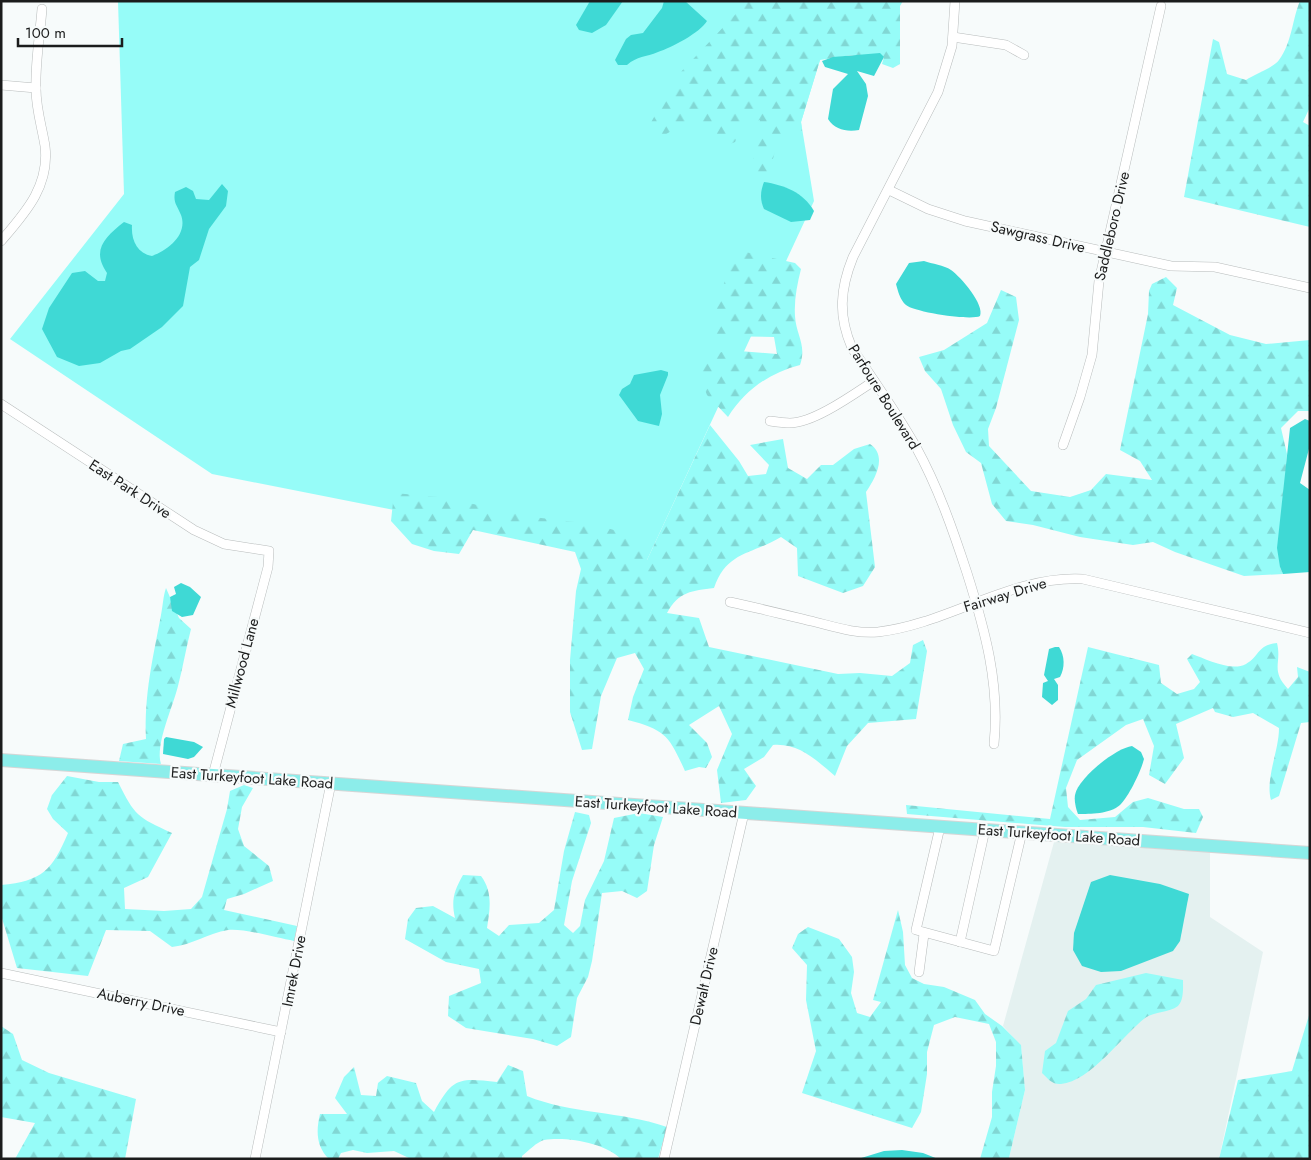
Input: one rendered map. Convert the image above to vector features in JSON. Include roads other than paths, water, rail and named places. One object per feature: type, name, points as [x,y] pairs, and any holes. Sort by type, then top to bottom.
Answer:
[{"type":"main road","name":"East Turkeyfoot Lake Road","points":[[1,760],[1310,853]]},
{"type":"street","name":"Parfoure Boulevard","points":[[956,1],[953,37],[938,92],[853,258],[846,275],[841,297],[842,317],[847,336],[909,434],[929,472],[957,542],[987,639],[994,680],[996,710],[994,744]]},
{"type":"street","name":"Saddleboro Drive","points":[[1063,445],[1092,355],[1099,281],[1161,6]]},
{"type":"street","points":[[1,241],[35,198],[43,181],[45,148],[37,110],[36,88],[42,9]]},
{"type":"street","points":[[953,37],[1006,45],[1024,55]]},
{"type":"street","points":[[1,85],[36,88]]},
{"type":"street","name":"Sawgrass Drive","points":[[889,190],[949,216],[1171,266],[1215,267],[1310,288]]},
{"type":"street","points":[[770,421],[792,423],[806,418],[836,405],[874,381]]},
{"type":"street","name":"East Park Drive","points":[[1,404],[194,530],[224,544],[269,551]]},
{"type":"street","name":"Millwood Lane","points":[[213,775],[268,567],[269,551]]},
{"type":"street","name":"Fairway Drive","points":[[730,602],[863,632],[890,630],[1029,586],[1056,580],[1083,579],[1310,633]]},
{"type":"street","name":"Imrek Drive","points":[[255,1159],[331,783]]},
{"type":"street","name":"Dewalt Drive","points":[[664,1159],[744,813]]},
{"type":"street","points":[[940,827],[916,930],[924,934],[994,951],[1022,832]]},
{"type":"street","points":[[960,942],[985,830]]},
{"type":"street","points":[[919,972],[924,934]]},
{"type":"street","name":"Auberry Drive","points":[[1,973],[281,1032]]}]
